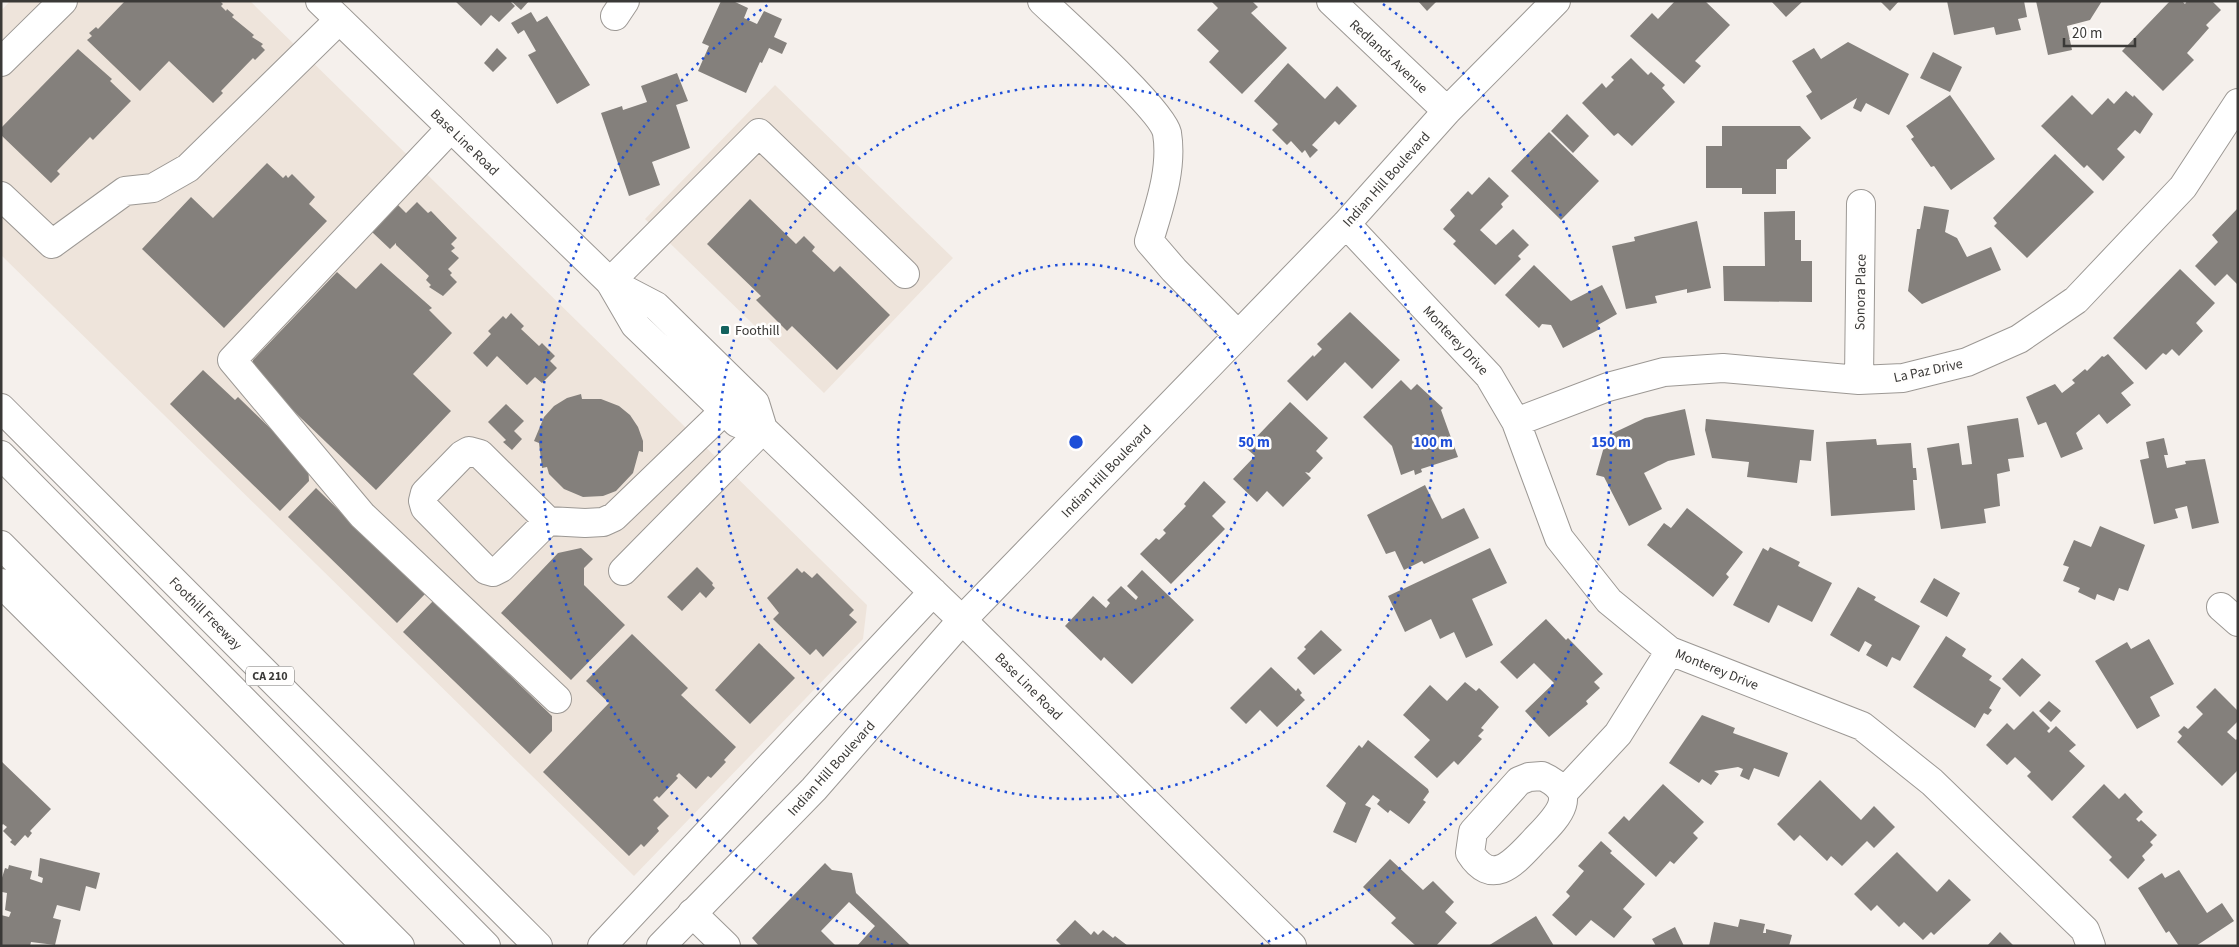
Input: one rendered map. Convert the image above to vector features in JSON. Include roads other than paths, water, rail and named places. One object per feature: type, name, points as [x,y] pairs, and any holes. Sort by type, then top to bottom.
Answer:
[{"type":"main road","points":[[1,62],[63,1]]},
{"type":"main road","name":"Base Line Road","points":[[320,1],[610,282],[635,325],[724,411],[737,423],[763,429]]},
{"type":"main road","points":[[1042,1],[1136,93],[1166,131],[1169,157],[1149,241],[1174,270],[1238,335]]},
{"type":"main road","name":"Redlands Avenue","points":[[1331,1],[1447,111]]},
{"type":"main road","name":"Indian Hill Boulevard","points":[[661,946],[814,789],[962,620],[1346,224],[1447,111],[1556,1]]},
{"type":"main road","points":[[1,196],[52,244],[125,191],[153,188],[188,168],[339,20]]},
{"type":"main road","name":"La Paz Drive","points":[[1516,422],[1608,386],[1664,372],[1723,368],[1859,380],[1903,378],[1967,362],[2019,339],[2076,300],[2183,187],[2238,103]]},
{"type":"main road","points":[[451,128],[232,360],[362,515],[557,699]]},
{"type":"main road","points":[[610,282],[760,133],[905,274]]},
{"type":"main road","name":"Sonora Place","points":[[1859,380],[1861,204]]},
{"type":"main road","name":"Monterey Drive","points":[[1346,224],[1489,376],[1516,422],[1559,538],[1610,600],[1670,651],[1862,726],[1932,782],[2085,930],[2091,946]]},
{"type":"main road","name":"Base Line Road","points":[[610,282],[656,306],[755,403],[763,429],[962,620],[1292,946]]},
{"type":"main road","name":"Foothill Freeway","points":[[1,408],[538,946]]},
{"type":"main road","points":[[548,521],[501,568],[493,572],[486,570],[425,508],[423,501],[424,493],[462,455],[469,452],[480,454],[548,521],[603,522],[614,517],[724,411]]},
{"type":"main road","points":[[623,571],[763,429]]},
{"type":"main road","points":[[1,455],[486,946]]},
{"type":"main road","points":[[1,545],[400,946]]},
{"type":"main road","points":[[1,583],[366,946]]},
{"type":"main road","points":[[602,946],[933,592]]},
{"type":"main road","points":[[1563,793],[1618,734],[1670,651]]},
{"type":"main road","points":[[692,913],[726,946]]},
{"type":"place","name":"Foothill","points":[[725,330]]}]
